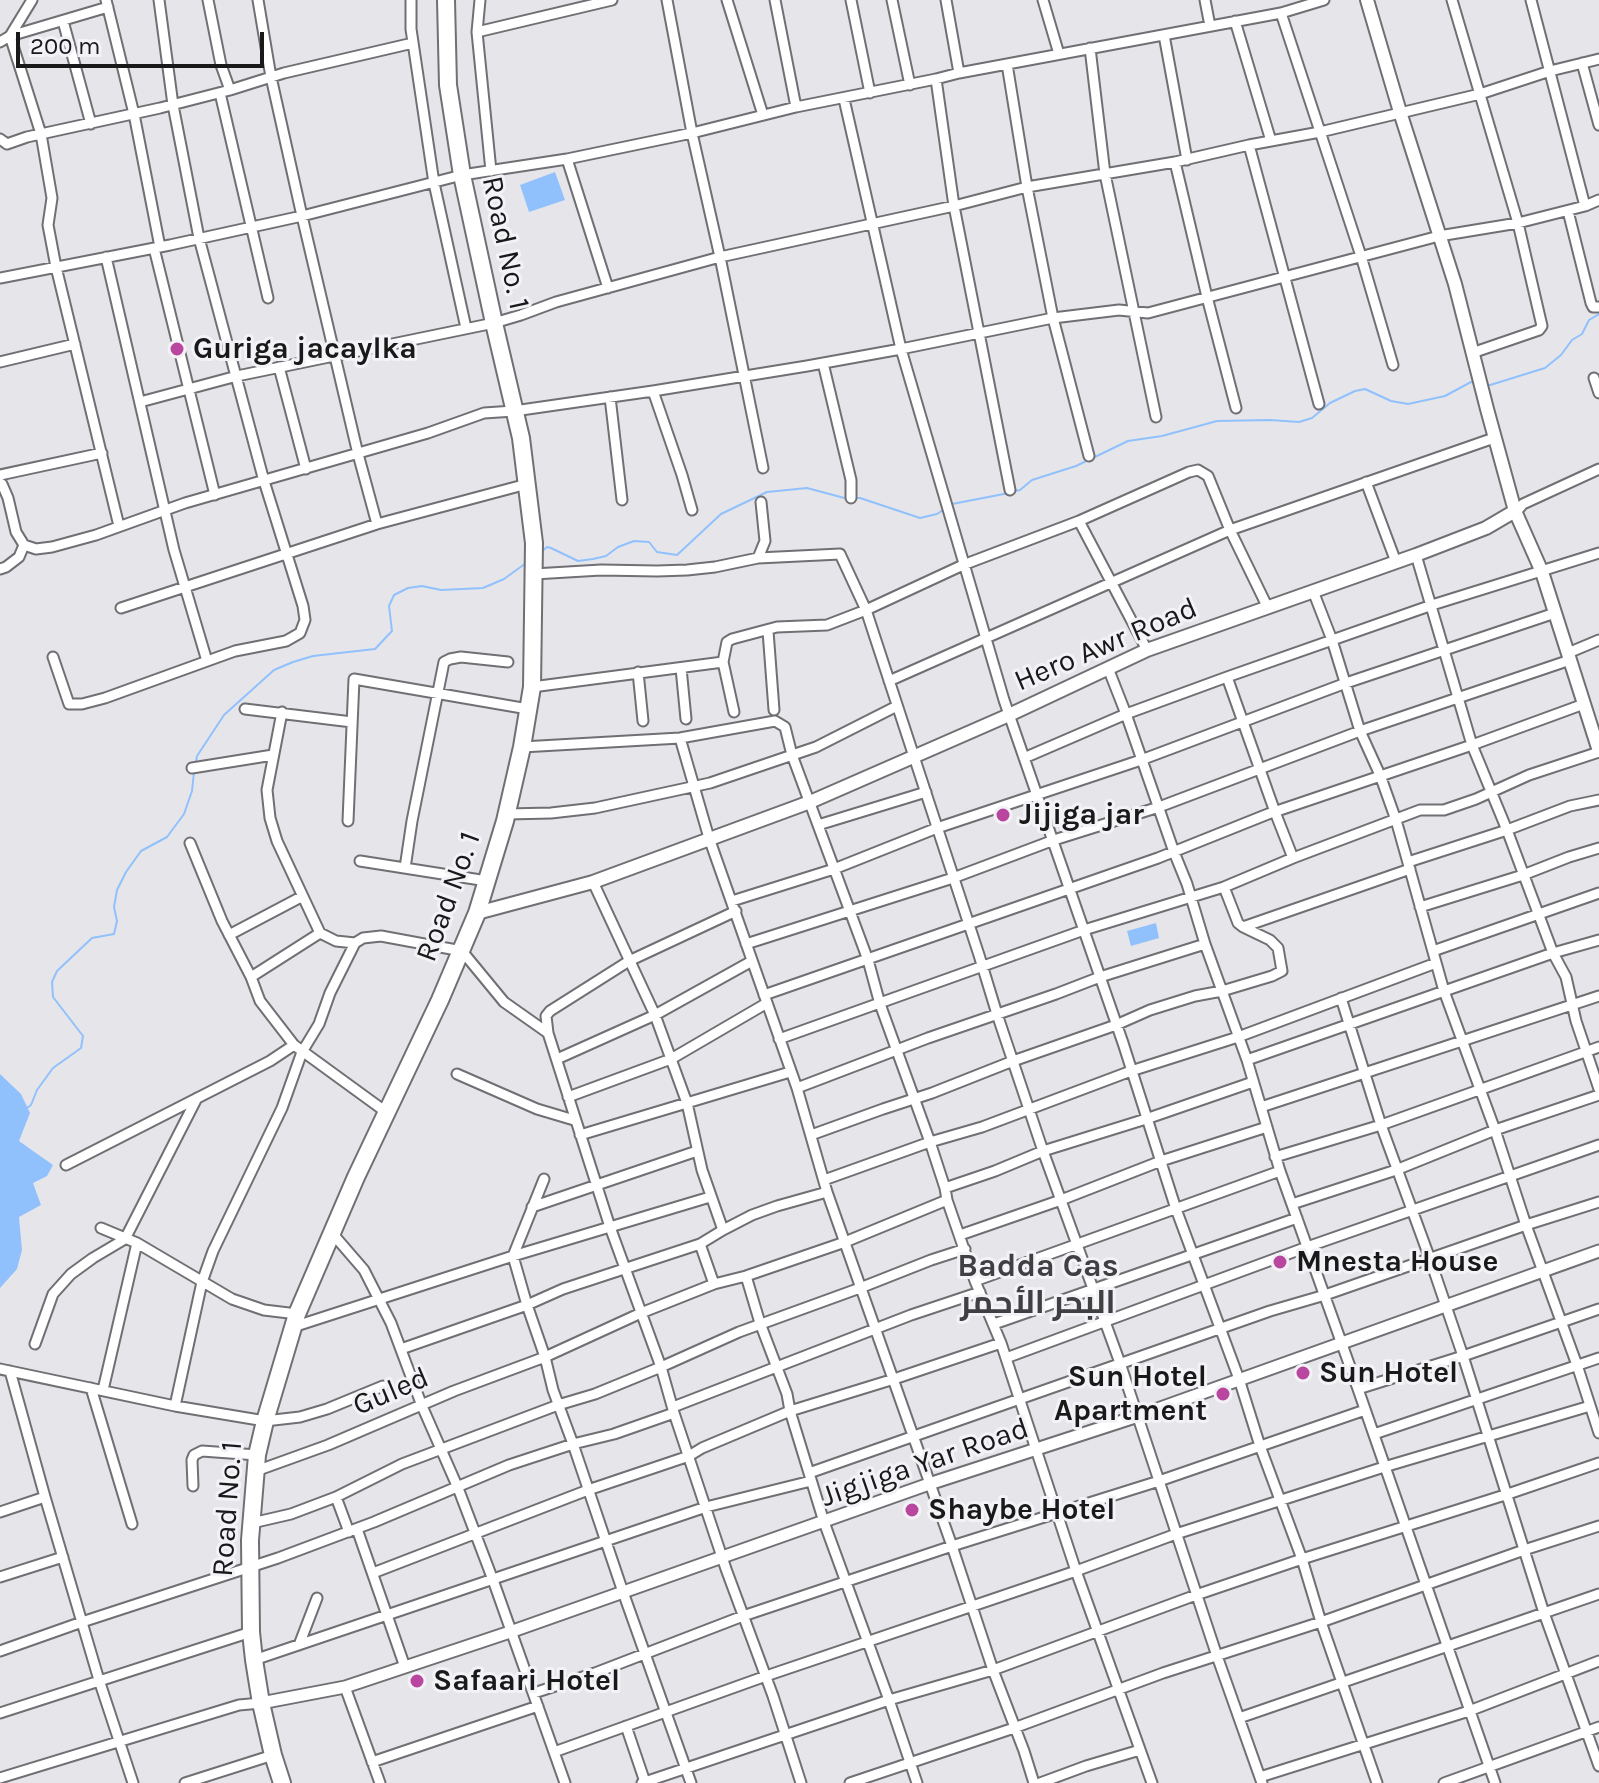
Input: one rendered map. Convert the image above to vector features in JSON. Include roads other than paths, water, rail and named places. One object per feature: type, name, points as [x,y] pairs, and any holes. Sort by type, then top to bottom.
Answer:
[{"type":"highway","name":"Road No. 1","points":[[282,1783],[261,1703],[251,1632],[249,1567],[256,1463],[265,1421],[294,1321],[477,913],[507,814],[532,687],[534,543],[527,484],[521,438],[462,175],[448,85],[446,0]]},
{"type":"main road","points":[[1367,0],[1455,284],[1516,512],[1542,572],[1584,704],[1595,724],[1599,752]]},
{"type":"main road","name":"Hero Awr Road","points":[[477,913],[593,882],[810,802],[1009,715],[1147,650],[1416,555],[1486,528],[1516,512]]},
{"type":"street","points":[[32,0],[10,36],[41,134],[52,198],[48,225],[56,267],[119,526]]},
{"type":"street","points":[[53,657],[69,704],[82,704],[235,651],[286,641],[300,633],[305,620],[199,238],[173,105],[159,0]]},
{"type":"street","points":[[208,0],[251,227],[268,298]]},
{"type":"street","points":[[258,0],[271,77],[302,216],[377,524]]},
{"type":"street","points":[[411,0],[411,29],[434,183],[466,328]]},
{"type":"street","points":[[480,0],[477,32],[491,171]]},
{"type":"street","points":[[477,32],[612,0]]},
{"type":"street","points":[[667,0],[763,468]]},
{"type":"street","points":[[727,0],[763,115]]},
{"type":"street","points":[[775,0],[796,107]]},
{"type":"street","points":[[851,0],[870,93]]},
{"type":"street","points":[[892,0],[910,85]]},
{"type":"street","points":[[946,0],[959,73]]},
{"type":"street","points":[[1043,0],[1059,54]]},
{"type":"street","points":[[1205,0],[1210,26]]},
{"type":"street","points":[[0,278],[302,216],[462,175],[567,159],[959,73],[1281,13],[1324,0]]},
{"type":"street","points":[[1452,0],[1518,223],[1541,329],[1472,353]]},
{"type":"street","points":[[1531,0],[1585,206]]},
{"type":"street","points":[[0,42],[107,3],[134,114],[157,247],[215,495]]},
{"type":"street","points":[[1281,13],[1361,256],[1393,365]]},
{"type":"street","points":[[63,21],[91,124]]},
{"type":"street","points":[[1235,21],[1271,141]]},
{"type":"street","points":[[1164,35],[1187,160]]},
{"type":"street","points":[[0,139],[7,144],[413,43]]},
{"type":"street","points":[[1090,48],[1105,174],[1156,417]]},
{"type":"street","points":[[140,402],[237,376],[494,323],[556,302],[720,257],[1027,187],[1187,160],[1320,132],[1480,94],[1599,59]]},
{"type":"street","points":[[1582,63],[1599,125]]},
{"type":"street","points":[[1007,64],[1053,318],[1089,456]]},
{"type":"street","points":[[936,79],[954,206],[1010,490]]},
{"type":"street","points":[[844,99],[901,349],[1009,715],[1054,840],[1176,1209],[1239,1379],[1377,1783]]},
{"type":"street","points":[[1249,145],[1319,404]]},
{"type":"street","points":[[567,159],[608,288]]},
{"type":"street","points":[[1175,162],[1236,408]]},
{"type":"street","points":[[102,453],[1,479],[16,532],[24,545],[36,549],[52,547],[96,535],[165,510],[428,433],[484,413],[653,391],[823,363],[1053,318],[1119,310],[1148,313],[1439,236],[1518,223],[1599,200]]},
{"type":"street","points":[[1568,211],[1591,303],[1593,307],[1599,307]]},
{"type":"street","points":[[106,257],[178,567],[207,661]]},
{"type":"street","points":[[0,362],[75,344]]},
{"type":"street","points":[[823,363],[851,480],[851,498]]},
{"type":"street","points":[[279,367],[306,469]]},
{"type":"street","points":[[1594,378],[1599,393]]},
{"type":"street","points":[[653,391],[692,510]]},
{"type":"street","points":[[610,397],[622,500]]},
{"type":"street","points":[[889,681],[1230,530],[1494,438]]},
{"type":"street","points":[[1516,512],[1523,504],[1599,469]]},
{"type":"street","points":[[734,712],[723,662],[727,642],[732,639],[777,627],[827,625],[963,565],[1079,521],[1198,470],[1208,476],[1267,606]]},
{"type":"street","points":[[1366,482],[1396,562]]},
{"type":"street","points":[[121,608],[377,524],[527,484]]},
{"type":"street","points":[[758,558],[765,541],[761,502]]},
{"type":"street","points":[[1079,521],[1147,650]]},
{"type":"street","points":[[0,569],[19,557],[24,545]]},
{"type":"street","points":[[1024,758],[1126,714],[1227,677],[1432,605],[1599,553]]},
{"type":"street","points":[[534,574],[687,570],[758,558],[840,554],[866,610],[1043,1151],[1120,1363],[1261,1780],[1364,1743],[1469,1711],[1599,1661]]},
{"type":"street","points":[[1292,1204],[1396,1170],[1599,1092],[1566,977],[1553,953],[1472,745],[1416,555]]},
{"type":"street","points":[[1313,591],[1332,640],[1360,731],[1396,820],[1444,991],[1594,1411],[1599,1433]]},
{"type":"street","points":[[801,1783],[574,1120],[548,1033],[546,1016],[629,961],[734,906],[937,828],[1141,760],[1346,683],[1555,613]]},
{"type":"street","points":[[768,631],[774,710]]},
{"type":"street","points":[[746,944],[953,878],[1054,840],[1159,807],[1569,656],[1599,640]]},
{"type":"street","points":[[405,868],[444,662],[461,657],[508,662]]},
{"type":"street","points":[[532,687],[723,662]]},
{"type":"street","points":[[681,668],[686,719]]},
{"type":"street","points":[[1108,668],[1191,898],[1247,1060],[1275,1157],[1495,1783]]},
{"type":"street","points":[[638,672],[643,721]]},
{"type":"street","points":[[1227,677],[1293,858]]},
{"type":"street","points":[[348,821],[354,679],[528,709]]},
{"type":"street","points":[[568,1097],[671,1059],[766,999],[968,923],[1174,852],[1275,812],[1584,704]]},
{"type":"street","points":[[507,814],[595,808],[710,783],[816,747],[897,706]]},
{"type":"street","points":[[245,709],[352,722]]},
{"type":"street","points":[[282,712],[267,790],[270,818],[277,841],[320,933],[336,941],[355,943]]},
{"type":"street","points":[[522,747],[680,738],[775,721],[785,727],[792,755],[868,960],[947,1200],[975,1281],[1001,1343],[1076,1571],[1152,1783]]},
{"type":"street","points":[[680,738],[709,838],[797,1088],[827,1192],[993,1670],[1037,1783],[1140,1750]]},
{"type":"street","points":[[779,1039],[1084,930],[1224,887],[1420,810],[1444,810],[1529,775],[1599,752]]},
{"type":"street","points":[[192,768],[273,755]]},
{"type":"street","points":[[818,825],[926,792]]},
{"type":"street","points":[[1243,927],[1570,806],[1599,800]]},
{"type":"street","points":[[190,843],[260,1001],[298,1048],[386,1112]]},
{"type":"street","points":[[1420,907],[1599,848]]},
{"type":"street","points":[[360,861],[487,881]]},
{"type":"street","points":[[593,882],[655,1015],[687,1103],[710,1197],[723,1230]]},
{"type":"street","points":[[811,1135],[932,1093],[1150,1010],[1282,971],[1278,948],[1270,940],[1238,923],[1224,887]]},
{"type":"street","points":[[1433,951],[1599,893]]},
{"type":"street","points":[[229,935],[301,897]]},
{"type":"street","points":[[251,977],[320,933]]},
{"type":"street","points":[[66,1165],[298,1048],[319,1024],[330,993],[355,943],[363,938],[381,936],[462,951],[504,1002],[548,1033]]},
{"type":"street","points":[[1247,1060],[1553,953],[1599,940]]},
{"type":"street","points":[[797,1088],[1100,977],[1205,944]]},
{"type":"street","points":[[557,1059],[655,1015],[752,961]]},
{"type":"street","points":[[824,1180],[982,1127],[1131,1071],[1238,1037],[1436,963]]},
{"type":"street","points":[[1261,1107],[1599,996]]},
{"type":"street","points":[[1341,998],[1396,1170],[1463,1356],[1544,1613],[1599,1766]]},
{"type":"street","points":[[1275,1157],[1381,1125],[1599,1047]]},
{"type":"street","points":[[175,1406],[202,1282],[213,1251],[282,1108],[298,1048]]},
{"type":"street","points":[[580,1135],[790,1072]]},
{"type":"street","points":[[457,1074],[537,1109],[574,1120]]},
{"type":"street","points":[[945,1188],[1043,1151],[1253,1082]]},
{"type":"street","points":[[35,1344],[53,1294],[71,1274],[125,1239],[197,1098]]},
{"type":"street","points":[[960,1235],[1161,1161],[1267,1127]]},
{"type":"street","points":[[1006,1358],[1307,1247],[1599,1145]]},
{"type":"street","points":[[532,1207],[697,1151]]},
{"type":"street","points":[[975,1281],[1280,1171]]},
{"type":"street","points":[[544,1179],[513,1256],[558,1405],[691,1783]]},
{"type":"street","points":[[401,1349],[527,1305],[563,1289],[700,1244],[752,1215],[827,1192]]},
{"type":"street","points":[[101,1228],[137,1243],[232,1299],[294,1321],[381,1300],[513,1256],[710,1197]]},
{"type":"street","name":"Guled","points":[[256,1463],[328,1445],[714,1284],[845,1242],[947,1200]]},
{"type":"street","points":[[254,1660],[706,1507],[810,1477],[1120,1363],[1599,1202]]},
{"type":"street","points":[[994,1324],[1297,1218]]},
{"type":"street","points":[[331,1233],[364,1270],[381,1300],[458,1488],[565,1783]]},
{"type":"street","points":[[103,1390],[137,1243]]},
{"type":"street","points":[[700,1244],[714,1284]]},
{"type":"street","points":[[252,1523],[291,1514],[336,1497],[391,1469],[558,1405],[595,1394],[760,1323],[965,1249]]},
{"type":"street","name":"Jigjiga Yar Road","points":[[261,1703],[345,1687],[510,1632],[929,1484],[1138,1416],[1599,1251]]},
{"type":"street","points":[[746,1276],[787,1394],[824,1522],[917,1783]]},
{"type":"street","points":[[0,1651],[353,1530],[509,1465],[614,1434],[911,1315],[980,1292]]},
{"type":"street","points":[[1358,1389],[1599,1309]]},
{"type":"street","points":[[373,1573],[588,1490],[689,1456],[790,1411],[1001,1343]]},
{"type":"street","points":[[1374,1434],[1599,1358]]},
{"type":"street","points":[[133,1783],[5,1370],[175,1406],[265,1421],[300,1417],[327,1409],[383,1386]]},
{"type":"street","points":[[91,1388],[132,1524]]},
{"type":"street","points":[[534,1693],[743,1616],[1159,1481],[1365,1410]]},
{"type":"street","points":[[554,1752],[1176,1534],[1489,1436],[1594,1411]]},
{"type":"street","points":[[193,1486],[192,1460],[202,1451],[256,1463]]},
{"type":"street","points":[[626,1726],[643,1782],[889,1700],[993,1670],[1196,1595],[1599,1463]]},
{"type":"street","points":[[0,1512],[45,1497]]},
{"type":"street","points":[[336,1497],[373,1573],[405,1667]]},
{"type":"street","points":[[850,1783],[1014,1728],[1163,1673],[1599,1526]]},
{"type":"street","points":[[0,1577],[63,1557]]},
{"type":"street","points":[[1239,1718],[1599,1594]]},
{"type":"street","points":[[299,1645],[317,1598]]},
{"type":"street","points":[[0,1713],[251,1632]]},
{"type":"street","points":[[345,1687],[380,1783]]},
{"type":"street","points":[[0,1778],[239,1705],[261,1703]]},
{"type":"street","points":[[372,1762],[538,1706]]},
{"type":"street","points":[[1444,1783],[1599,1727]]},
{"type":"street","points":[[185,1783],[273,1755]]},
{"type":"water","points":[[555,172],[565,200],[529,212],[520,185]]},
{"type":"water","points":[[1156,923],[1159,938],[1131,946],[1127,931]]},
{"type":"water","points":[[0,1074],[21,1094],[30,1113],[19,1141],[53,1165],[47,1176],[33,1183],[41,1205],[19,1217],[22,1250],[17,1269],[0,1288]]},
{"type":"waterway","points":[[1487,386],[1545,368],[1582,334],[1589,320],[1599,314]]},
{"type":"waterway","points":[[1015,491],[1032,480],[1076,466],[1128,441],[1162,436],[1217,421],[1299,422],[1312,418],[1330,403],[1365,389],[1391,401],[1408,404],[1445,396],[1474,382]]},
{"type":"waterway","points":[[541,552],[547,547],[578,561],[606,556],[634,541],[649,542],[657,552],[677,555],[721,514],[767,492],[807,488],[848,499]]},
{"type":"waterway","points":[[952,504],[1009,493]]},
{"type":"waterway","points":[[855,498],[920,518],[943,510]]},
{"type":"waterway","points":[[196,762],[224,715],[274,670],[313,656],[375,649],[392,631],[389,606],[394,595],[422,586],[441,590],[483,588],[504,579],[526,563]]},
{"type":"waterway","points":[[27,1108],[53,1068],[81,1048],[83,1036],[53,997],[52,982],[57,971],[92,938],[114,934],[117,890],[141,851],[167,837],[184,814],[192,791],[194,772]]},
{"type":"place","name":"Guriga jacaylka","points":[[177,349]]},
{"type":"place","name":"Jijiga jar","points":[[1003,815]]},
{"type":"place","name":"Mnesta House","points":[[1280,1262]]},
{"type":"place","name":"Sun Hotel","points":[[1303,1373]]},
{"type":"place","name":"Sun Hotel Apartment","points":[[1223,1394]]},
{"type":"place","name":"Shaybe Hotel","points":[[912,1510]]},
{"type":"place","name":"Safaari Hotel","points":[[417,1681]]},
{"type":"district","name":"Badda Cas البحر الأحمر","points":[[1038,1286]]}]
